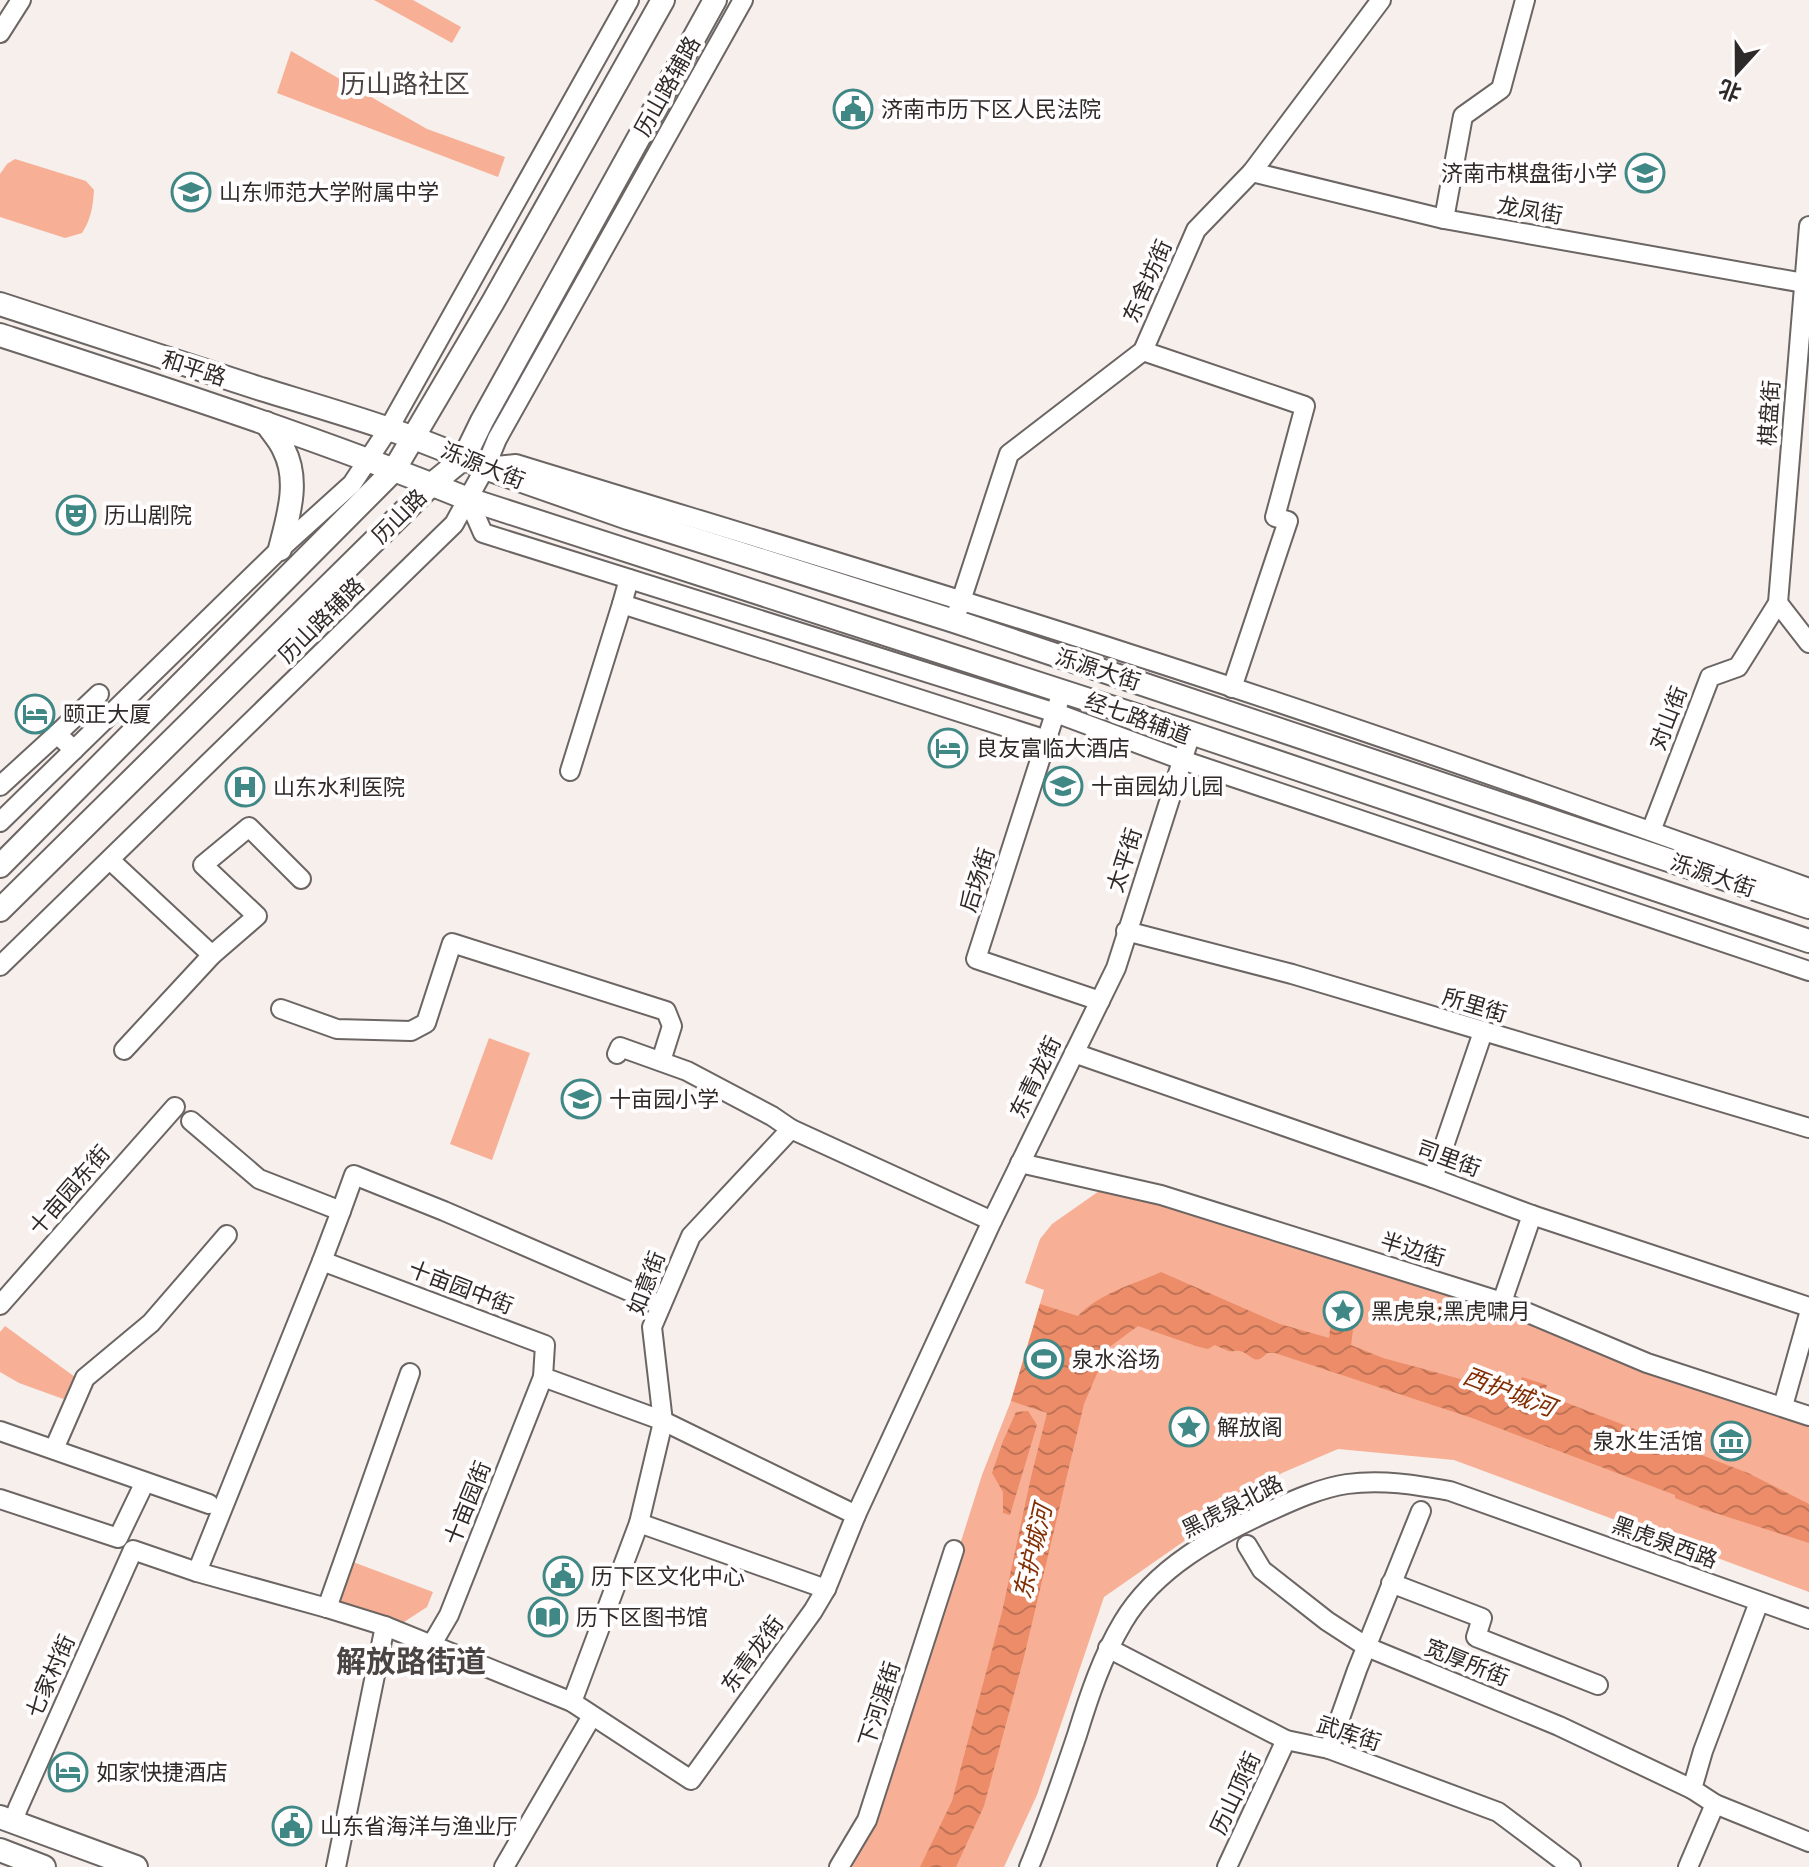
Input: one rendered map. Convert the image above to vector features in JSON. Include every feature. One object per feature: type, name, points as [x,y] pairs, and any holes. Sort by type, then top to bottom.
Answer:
[{"type":"main road","name":"历山路","points":[[0,866],[394,470],[493,302],[663,0]]},
{"type":"main road","name":"历山路","points":[[0,910],[432,484],[474,463],[489,407],[715,0]]},
{"type":"main road","name":"和平路","points":[[0,304],[389,428]]},
{"type":"main road","name":"和平路","points":[[0,335],[183,394],[432,484]]},
{"type":"main road","points":[[266,423],[284,449],[292,472],[291,507],[280,549]]},
{"type":"main road","name":"泺源大街","points":[[389,428],[474,463],[628,518],[954,621],[1809,907]]},
{"type":"main road","name":"泺源大街","points":[[432,484],[468,499],[1062,690],[1809,941]]},
{"type":"main road","points":[[6,1820],[136,1867]]},
{"type":"main road","points":[[0,1851],[44,1867]]},
{"type":"street","points":[[0,33],[21,0]]},
{"type":"street","points":[[0,822],[280,549],[352,484],[389,428],[629,0]]},
{"type":"street","name":"历山路辅路","points":[[0,966],[454,524],[468,499],[474,463],[497,439],[743,0]]},
{"type":"street","name":"东舍坊街","points":[[954,621],[1009,454],[1143,351],[1196,230],[1252,172],[1381,0]]},
{"type":"street","points":[[1444,219],[1463,116],[1501,89],[1525,0]]},
{"type":"street","name":"龙凤街","points":[[1252,172],[1444,219],[1806,283]]},
{"type":"street","name":"棋盘街","points":[[1778,603],[1800,441],[1809,226]]},
{"type":"street","points":[[1143,351],[1305,406],[1275,517],[1288,521],[1232,688]]},
{"type":"street","points":[[474,463],[516,464],[962,600],[1232,688],[1809,888]]},
{"type":"street","name":"经七路辅道","points":[[468,499],[483,533],[1056,713],[1182,760],[1809,971]]},
{"type":"street","points":[[570,771],[629,579]]},
{"type":"street","points":[[1778,603],[1809,643]]},
{"type":"street","name":"对山街","points":[[1651,831],[1710,677],[1738,667],[1778,603]]},
{"type":"street","points":[[622,604],[1047,740]]},
{"type":"street","name":"后场街","points":[[1062,690],[976,959],[1100,1001]]},
{"type":"street","points":[[0,786],[99,694]]},
{"type":"street","name":"太平街","points":[[1100,1001],[1116,968],[1191,733]]},
{"type":"street","points":[[57,734],[74,750]]},
{"type":"street","points":[[124,1050],[212,955],[257,916],[203,865],[249,827],[301,879]]},
{"type":"street","points":[[110,860],[212,955]]},
{"type":"street","name":"所里街","points":[[1126,931],[1292,974],[1809,1128]]},
{"type":"street","points":[[281,1009],[337,1029],[411,1031],[426,1023],[452,943],[666,1011],[672,1026],[661,1061]]},
{"type":"street","name":"东青龙街","points":[[133,1550],[197,1572],[385,1626],[432,1644],[572,1702],[691,1780],[826,1589],[856,1515],[992,1221],[1100,1001]]},
{"type":"street","points":[[1433,1178],[1483,1032]]},
{"type":"street","points":[[617,1054],[620,1047],[687,1071],[791,1129],[992,1221]]},
{"type":"street","name":"司里街","points":[[1074,1053],[1532,1215],[1809,1307]]},
{"type":"street","name":"十亩园东街","points":[[0,1305],[175,1107]]},
{"type":"street","points":[[191,1121],[259,1179],[341,1211]]},
{"type":"street","name":"如意街","points":[[572,1702],[639,1523],[663,1422],[652,1327],[691,1236],[791,1129]]},
{"type":"street","name":"半边街","points":[[1020,1163],[1161,1195],[1502,1302],[1647,1363],[1809,1416]]},
{"type":"street","points":[[197,1572],[354,1175],[661,1305]]},
{"type":"street","points":[[1502,1302],[1532,1215]]},
{"type":"street","points":[[54,1449],[85,1378],[151,1323],[227,1235]]},
{"type":"street","name":"十亩园中街","points":[[322,1261],[545,1345],[543,1377]]},
{"type":"street","points":[[1783,1406],[1809,1314]]},
{"type":"street","points":[[327,1608],[410,1373]]},
{"type":"street","points":[[543,1377],[663,1422],[856,1515]]},
{"type":"street","name":"十亩园街","points":[[432,1644],[449,1615],[543,1377]]},
{"type":"street","points":[[0,1431],[209,1504]]},
{"type":"street","points":[[0,1499],[118,1538],[145,1482]]},
{"type":"street","name":"黑虎泉北路","points":[[1029,1867],[1108,1648],[1124,1619],[1151,1586],[1183,1558],[1239,1524],[1302,1496],[1346,1484],[1398,1482],[1450,1491],[1505,1510]]},
{"type":"street","name":"黑虎泉西路","points":[[1505,1510],[1809,1619]]},
{"type":"street","points":[[1329,1749],[1421,1511]]},
{"type":"street","points":[[639,1523],[826,1589]]},
{"type":"street","name":"宽厚所街","points":[[1247,1545],[1262,1570],[1327,1621],[1367,1647],[1559,1726],[1692,1789],[1715,1804]]},
{"type":"street","name":"七家村街","points":[[6,1820],[18,1808],[133,1550]]},
{"type":"street","name":"下河涯街","points":[[839,1867],[867,1820],[954,1550]]},
{"type":"street","points":[[1391,1583],[1482,1618],[1476,1637],[1598,1685]]},
{"type":"street","points":[[1692,1789],[1703,1751],[1759,1602]]},
{"type":"street","points":[[336,1867],[385,1626]]},
{"type":"street","name":"武库街","points":[[1108,1648],[1286,1740],[1329,1749],[1498,1812],[1571,1867]]},
{"type":"street","points":[[504,1867],[592,1716]]},
{"type":"street","name":"历山顶街","points":[[1227,1867],[1286,1740]]},
{"type":"street","points":[[1688,1867],[1715,1804],[1809,1842]]},
{"type":"shaded area","points":[[374,0],[413,0],[461,27],[452,43]]},
{"type":"shaded area","points":[[291,51],[427,129],[505,157],[498,177],[277,93]]},
{"type":"shaded area","points":[[15,159],[86,181],[94,190],[94,196],[82,233],[65,238],[0,217],[0,174]]},
{"type":"shaded area","points":[[489,1038],[530,1053],[492,1160],[450,1144]]},
{"type":"shaded area","points":[[1102,1189],[1188,1205],[1391,1269],[1809,1419],[1809,1592],[1454,1460],[1338,1449],[1282,1473],[1104,1597],[1037,1795],[1004,1867],[844,1867],[872,1822],[982,1475],[1011,1401],[1044,1290],[1025,1283],[1040,1239],[1052,1224]]},
{"type":"shaded area","points":[[5,1326],[75,1377],[66,1400],[19,1383],[0,1372],[0,1332]]},
{"type":"shaded area","points":[[353,1562],[433,1592],[427,1607],[401,1624],[332,1600]]},
{"type":"water","name":"东护城河","points":[[1161,1272],[1280,1324],[1329,1338],[1332,1315],[1335,1311],[1343,1311],[1353,1321],[1351,1345],[1383,1358],[1516,1394],[1522,1377],[1547,1385],[1544,1394],[1748,1473],[1809,1504],[1809,1543],[1706,1510],[1675,1498],[1675,1495],[1472,1418],[1275,1353],[1255,1359],[1241,1351],[1228,1351],[1215,1345],[1208,1349],[1199,1347],[1138,1326],[1108,1348],[1084,1404],[1024,1657],[984,1806],[956,1867],[920,1867],[952,1801],[1002,1612],[1047,1413],[1011,1401],[1040,1304],[1078,1316],[1106,1295]]},
{"type":"water","points":[[1028,1411],[1037,1425],[1010,1515],[1003,1513],[1003,1492],[992,1473],[1016,1412]]},
{"type":"place","name":"济南市历下区人民法院","points":[[853,109]]},
{"type":"place","name":"济南市棋盘街小学","points":[[1645,173]]},
{"type":"place","name":"山东师范大学附属中学","points":[[191,192]]},
{"type":"place","name":"历山剧院","points":[[76,515]]},
{"type":"place","name":"颐正大厦","points":[[35,714]]},
{"type":"place","name":"良友富临大酒店","points":[[948,748]]},
{"type":"place","name":"十亩园幼儿园","points":[[1063,786]]},
{"type":"place","name":"山东水利医院","points":[[245,787]]},
{"type":"place","name":"十亩园小学","points":[[581,1099]]},
{"type":"place","name":"黑虎泉;黑虎啸月","points":[[1343,1311]]},
{"type":"place","name":"泉水浴场","points":[[1044,1359]]},
{"type":"place","name":"解放阁","points":[[1189,1427]]},
{"type":"place","name":"泉水生活馆","points":[[1731,1441]]},
{"type":"place","name":"历下区文化中心","points":[[563,1576]]},
{"type":"place","name":"历下区图书馆","points":[[548,1617]]},
{"type":"place","name":"如家快捷酒店","points":[[68,1772]]},
{"type":"place","name":"山东省海洋与渔业厅","points":[[292,1826]]},
{"type":"district","name":"历山路社区","points":[[405,84]]},
{"type":"district","name":"解放路街道","points":[[411,1662]]},
{"type":"water label","name":"西护城河","points":[[1509,1392]]}]
